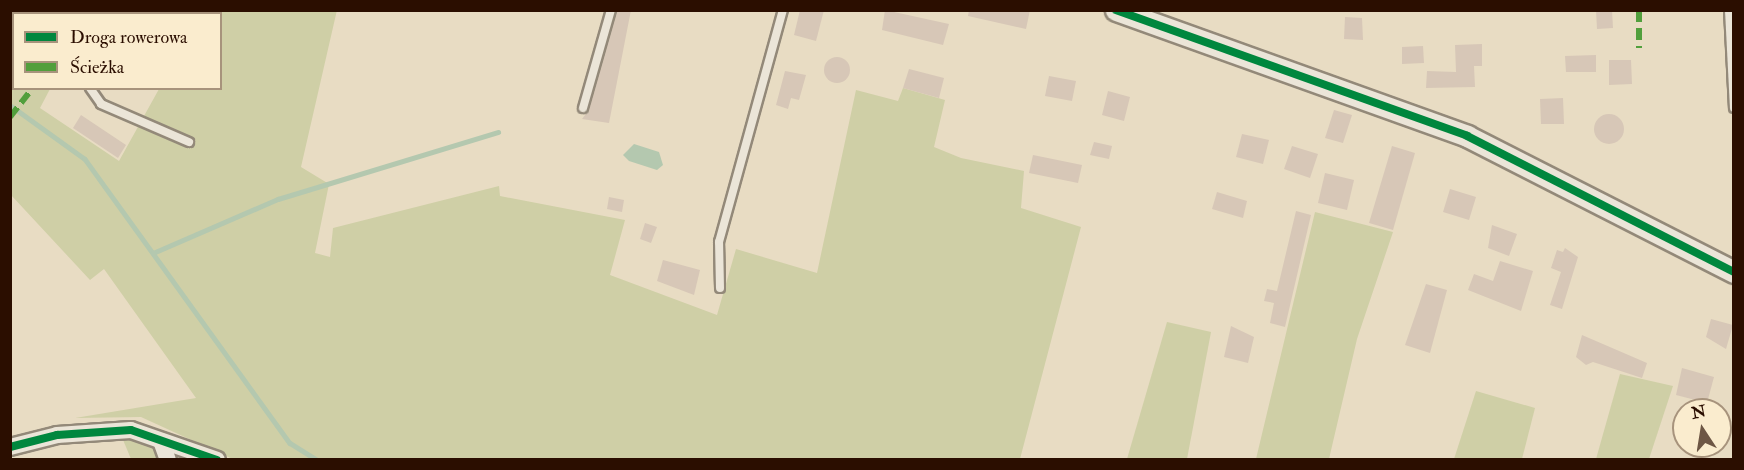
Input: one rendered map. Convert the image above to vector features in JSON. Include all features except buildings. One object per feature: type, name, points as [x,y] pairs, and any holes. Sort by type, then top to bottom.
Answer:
[{"type":"street","points":[[1116,10],[1467,136],[1734,272]]},
{"type":"street","points":[[10,447],[104,430],[140,432],[161,441],[180,442],[217,459]]},
{"type":"street","points":[[161,441],[168,459]]},
{"type":"lane","points":[[583,108],[611,10]]},
{"type":"lane","points":[[720,288],[719,242],[783,10]]},
{"type":"lane","points":[[1729,10],[1734,108]]},
{"type":"lane","points":[[91,90],[101,104],[189,142]]},
{"type":"shaded area","points":[[337,10],[301,167],[329,184],[315,253],[330,257],[333,228],[499,186],[500,196],[625,220],[610,275],[717,315],[736,249],[817,273],[856,90],[898,101],[903,88],[945,100],[934,147],[961,158],[1024,171],[1021,208],[1081,227],[1020,459],[235,460],[141,417],[75,418],[196,398],[104,269],[90,280],[11,195],[11,11],[91,11],[12,12],[12,90],[49,90],[40,108],[119,161],[158,90],[222,90],[222,12],[198,11]]},
{"type":"shaded area","points":[[634,144],[659,152],[663,165],[657,170],[629,161],[623,155]]},
{"type":"shaded area","points":[[1315,212],[1393,232],[1357,339],[1329,459],[1256,459]]},
{"type":"shaded area","points":[[1167,322],[1211,332],[1187,459],[1127,459]]},
{"type":"shaded area","points":[[1620,374],[1673,386],[1649,459],[1596,459]]},
{"type":"shaded area","points":[[1476,391],[1535,408],[1522,459],[1454,459]]},
{"type":"shaded area","points":[[121,435],[153,441],[160,459],[131,459]]},
{"type":"waterway","points":[[10,105],[85,159],[290,443],[317,460]]},
{"type":"waterway","points":[[153,253],[278,199],[498,132]]},
{"type":"marked path","points":[[1639,10],[1639,48]]},
{"type":"marked path","points":[[10,117],[31,90]]},
{"type":"cycle path","points":[[1116,10],[1467,136],[1734,272]]},
{"type":"cycle path","points":[[10,447],[57,435],[131,430],[217,460]]}]
